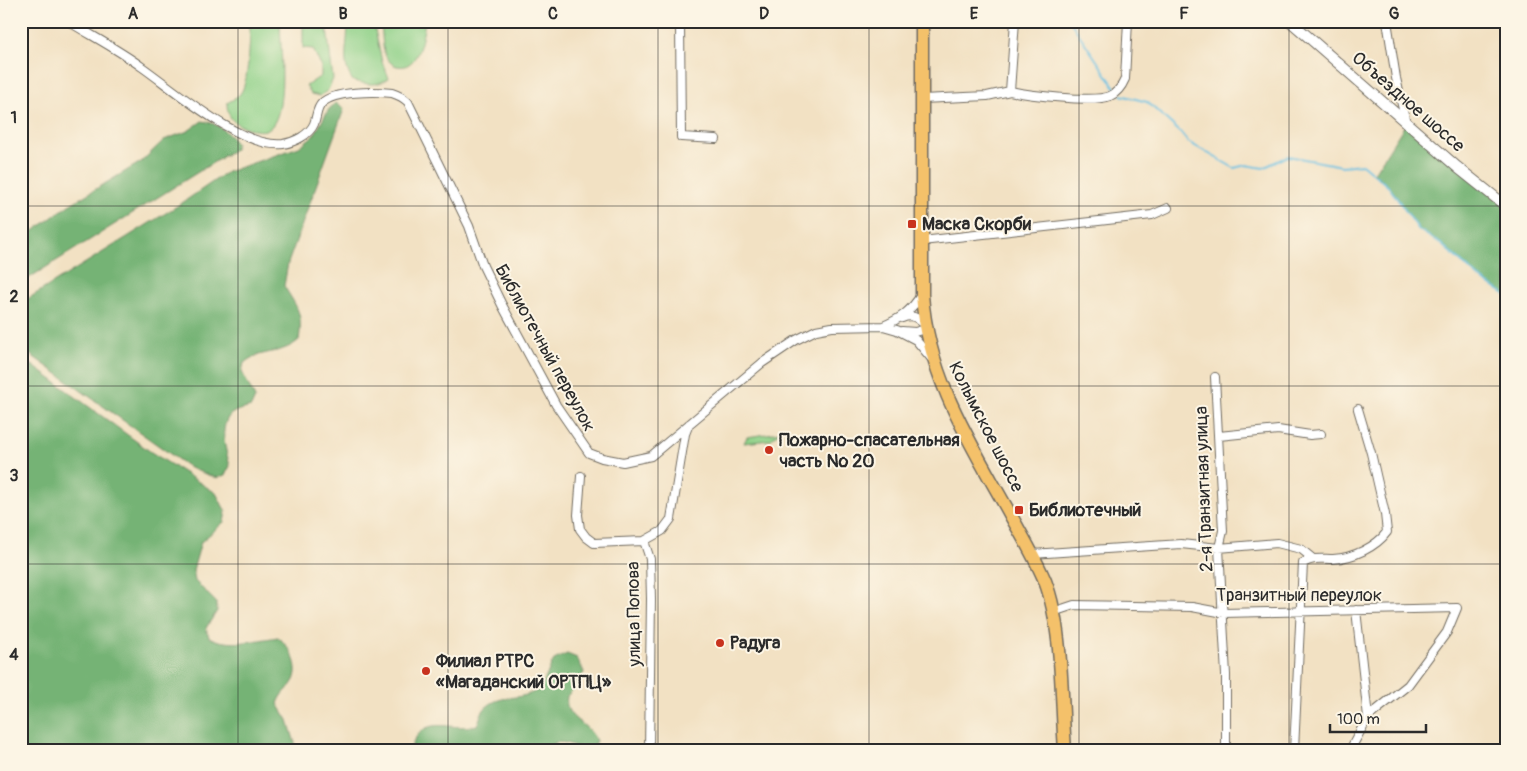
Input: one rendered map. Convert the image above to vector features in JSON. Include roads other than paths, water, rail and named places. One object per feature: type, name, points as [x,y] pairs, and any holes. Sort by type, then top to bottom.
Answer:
[{"type":"highway","name":"Колымское шоссе","points":[[922,21],[922,295],[924,326],[933,360],[958,419],[1046,583],[1053,612],[1065,750]]},
{"type":"street","name":"Библиотечный переулок","points":[[68,21],[142,66],[171,90],[244,136],[261,142],[282,144],[295,141],[314,125],[318,110],[330,97],[339,94],[392,94],[402,97],[408,102],[469,226],[482,266],[556,405],[582,446],[589,452],[602,458],[623,462],[640,460],[651,456],[762,363],[806,334],[832,327],[883,326],[897,330],[916,340],[933,360]]},
{"type":"street","points":[[680,21],[681,137],[716,139]]},
{"type":"street","points":[[1010,91],[1015,21]]},
{"type":"street","points":[[922,99],[987,96],[1010,91],[1089,98],[1110,96],[1122,86],[1125,79],[1128,21]]},
{"type":"street","name":"Объездное шоссе","points":[[1290,21],[1406,123],[1506,206]]},
{"type":"street","points":[[1387,21],[1396,78],[1406,123]]},
{"type":"street","points":[[922,240],[1152,215],[1168,208]]},
{"type":"street","name":"Библиотечный переулок","points":[[883,326],[899,319],[913,307],[922,295]]},
{"type":"street","points":[[897,330],[915,332],[924,326],[917,317],[909,315],[899,319]]},
{"type":"street","name":"2-я Транзитная улица","points":[[1215,377],[1223,531],[1219,548],[1224,613],[1226,750]]},
{"type":"street","points":[[1294,750],[1300,660],[1303,563],[1312,558],[1335,559],[1356,554],[1380,542],[1387,532],[1385,514],[1371,453],[1358,409]]},
{"type":"street","points":[[644,541],[662,531],[671,519],[685,434],[690,422]]},
{"type":"street","points":[[1219,436],[1278,430],[1310,435],[1321,434]]},
{"type":"street","name":"улица Попова","points":[[581,476],[578,515],[580,529],[586,538],[594,543],[644,541],[650,559],[649,750]]},
{"type":"street","points":[[1032,554],[1181,544],[1219,548],[1277,543],[1301,549],[1312,558]]},
{"type":"street","name":"Транзитный переулок","points":[[1053,612],[1074,605],[1192,607],[1224,613],[1457,608],[1447,632],[1408,685],[1368,718]]},
{"type":"street","points":[[1350,750],[1368,718],[1356,610]]},
{"type":"waterway","points":[[1070,21],[1116,89]]},
{"type":"waterway","points":[[1121,95],[1147,102],[1179,131],[1188,142],[1234,168],[1246,165],[1263,168],[1288,156],[1342,166],[1362,164],[1389,187],[1419,230],[1441,244],[1478,277],[1506,295]]},
{"type":"place","name":"Маска Скорби","points":[[912,224]]},
{"type":"place","name":"Пожарно-спасательная часть № 20","points":[[769,450]]},
{"type":"place","name":"Библиотечный","points":[[1019,510]]},
{"type":"place","name":"Радуга","points":[[720,643]]},
{"type":"place","name":"Филиал РТРС «Магаданский ОРТПЦ»","points":[[426,671]]}]
